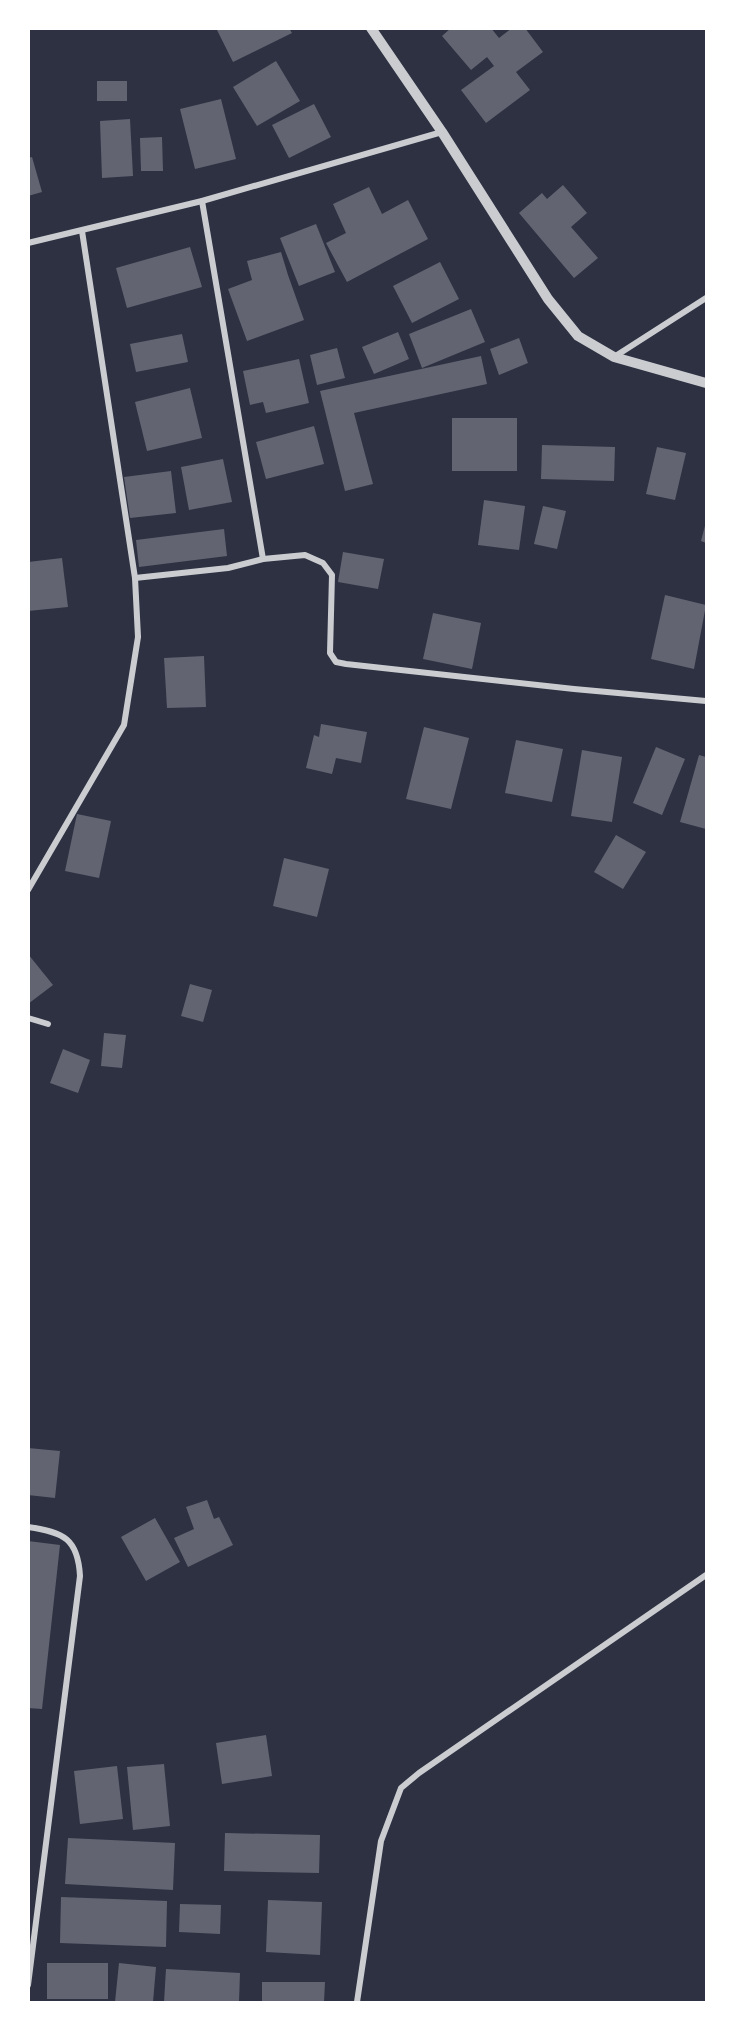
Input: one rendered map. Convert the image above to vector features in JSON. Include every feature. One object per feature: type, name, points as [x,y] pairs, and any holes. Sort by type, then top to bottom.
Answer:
[{"type":"street","points":[[371,28],[442,132],[548,298],[578,336],[614,357],[706,383]]},
{"type":"street","points":[[28,243],[202,201],[442,132]]},
{"type":"street","points":[[202,201],[263,559]]},
{"type":"street","points":[[28,890],[124,725],[138,637],[135,579],[82,231]]},
{"type":"street","points":[[614,357],[706,298]]},
{"type":"street","points":[[135,579],[228,568],[263,559],[305,555],[323,563],[332,575],[330,653],[336,662],[563,688],[706,701]]},
{"type":"street","points":[[28,1018],[48,1024]]},
{"type":"street","points":[[28,1527],[63,1535],[74,1545],[79,1560],[80,1576],[28,1985]]},
{"type":"street","points":[[357,2002],[381,1841],[401,1788],[419,1773],[706,1575]]},
{"type":"building","points":[[216,28],[289,28],[292,33],[233,62]]},
{"type":"building","points":[[451,28],[491,28],[499,38],[512,28],[525,28],[543,52],[516,72],[530,90],[486,123],[461,90],[494,66],[487,57],[471,70],[442,36]]},
{"type":"building","points":[[276,61],[300,101],[257,126],[233,87]]},
{"type":"building","points":[[97,81],[127,81],[127,101],[97,101]]},
{"type":"building","points":[[221,99],[236,159],[195,169],[180,109]]},
{"type":"building","points":[[314,104],[331,137],[289,158],[272,125]]},
{"type":"building","points":[[130,119],[133,176],[102,178],[100,121]]},
{"type":"building","points":[[162,137],[163,171],[141,171],[140,138]]},
{"type":"building","points":[[32,157],[42,192],[28,196],[28,158]]},
{"type":"building","points":[[563,185],[587,213],[571,227],[598,258],[574,278],[519,213],[542,193],[547,199]]},
{"type":"building","points":[[369,187],[382,214],[408,200],[428,239],[347,282],[326,243],[346,233],[333,204]]},
{"type":"building","points":[[316,224],[335,272],[299,286],[280,238]]},
{"type":"building","points":[[190,247],[202,287],[127,308],[116,268]]},
{"type":"building","points":[[281,252],[304,320],[247,341],[228,289],[252,280],[247,261]]},
{"type":"building","points":[[440,262],[459,299],[412,323],[393,286]]},
{"type":"building","points":[[471,309],[485,342],[422,368],[409,334]]},
{"type":"building","points":[[398,332],[409,359],[374,374],[362,347]]},
{"type":"building","points":[[182,334],[188,362],[136,372],[130,344]]},
{"type":"building","points":[[519,338],[528,363],[499,375],[490,349]]},
{"type":"building","points":[[337,348],[345,378],[317,385],[310,355]]},
{"type":"building","points":[[481,356],[487,384],[354,413],[373,484],[345,491],[320,391]]},
{"type":"building","points":[[299,359],[309,403],[266,413],[263,402],[250,405],[243,371]]},
{"type":"building","points":[[190,388],[202,438],[147,451],[135,402]]},
{"type":"building","points":[[452,418],[517,418],[517,471],[452,471]]},
{"type":"building","points":[[314,426],[324,464],[266,479],[256,442]]},
{"type":"building","points":[[542,445],[615,447],[614,481],[541,479]]},
{"type":"building","points":[[657,447],[686,453],[675,500],[646,494]]},
{"type":"building","points":[[223,459],[232,502],[189,510],[181,467]]},
{"type":"building","points":[[171,471],[176,513],[130,518],[124,477]]},
{"type":"building","points":[[484,500],[525,506],[519,550],[478,545]]},
{"type":"building","points":[[543,506],[566,511],[557,549],[534,544]]},
{"type":"building","points":[[706,522],[706,543],[701,541]]},
{"type":"building","points":[[224,529],[227,556],[139,567],[136,540]]},
{"type":"building","points":[[343,552],[384,559],[378,589],[338,582]]},
{"type":"building","points":[[62,558],[68,607],[28,611],[28,562]]},
{"type":"building","points":[[665,595],[706,605],[694,669],[651,659]]},
{"type":"building","points":[[433,613],[481,623],[472,669],[423,659]]},
{"type":"building","points":[[204,656],[206,707],[167,708],[164,658]]},
{"type":"building","points":[[321,724],[367,732],[361,763],[336,758],[332,774],[306,768],[314,735],[319,737]]},
{"type":"building","points":[[424,727],[469,738],[451,809],[406,799]]},
{"type":"building","points":[[516,740],[563,749],[552,802],[505,793]]},
{"type":"building","points":[[656,747],[685,759],[662,815],[633,803]]},
{"type":"building","points":[[582,750],[622,757],[612,822],[571,816]]},
{"type":"building","points":[[699,755],[706,757],[706,829],[680,822]]},
{"type":"building","points":[[77,814],[111,821],[99,878],[65,871]]},
{"type":"building","points":[[616,835],[646,852],[623,889],[594,872]]},
{"type":"building","points":[[284,858],[329,869],[317,917],[273,906]]},
{"type":"building","points":[[28,954],[53,985],[28,1004]]},
{"type":"building","points":[[190,984],[212,990],[203,1022],[181,1016]]},
{"type":"building","points":[[104,1033],[126,1035],[122,1068],[101,1066]]},
{"type":"building","points":[[63,1049],[90,1060],[78,1093],[50,1083]]},
{"type":"building","points":[[28,1448],[60,1451],[55,1498],[28,1495]]},
{"type":"building","points":[[207,1500],[214,1519],[219,1517],[233,1545],[188,1567],[174,1538],[194,1529],[186,1507]]},
{"type":"building","points":[[155,1518],[180,1562],[146,1581],[121,1537]]},
{"type":"building","points":[[28,1541],[60,1545],[42,1709],[28,1708]]},
{"type":"building","points":[[266,1735],[272,1776],[222,1784],[216,1743]]},
{"type":"building","points":[[164,1764],[170,1826],[133,1830],[127,1767]]},
{"type":"building","points":[[117,1766],[123,1819],[80,1824],[74,1771]]},
{"type":"building","points":[[225,1833],[320,1835],[319,1873],[224,1871]]},
{"type":"building","points":[[68,1838],[175,1843],[173,1890],[65,1884]]},
{"type":"building","points":[[61,1897],[167,1901],[166,1947],[60,1943]]},
{"type":"building","points":[[268,1900],[322,1902],[320,1955],[266,1952]]},
{"type":"building","points":[[180,1904],[221,1905],[220,1934],[179,1932]]},
{"type":"building","points":[[47,1963],[108,1963],[108,1999],[47,1999]]},
{"type":"building","points":[[119,1963],[156,1967],[153,2002],[115,2002]]},
{"type":"building","points":[[166,1969],[240,1973],[239,2002],[164,2002]]},
{"type":"building","points":[[262,1982],[325,1982],[324,2002],[262,2002]]}]
